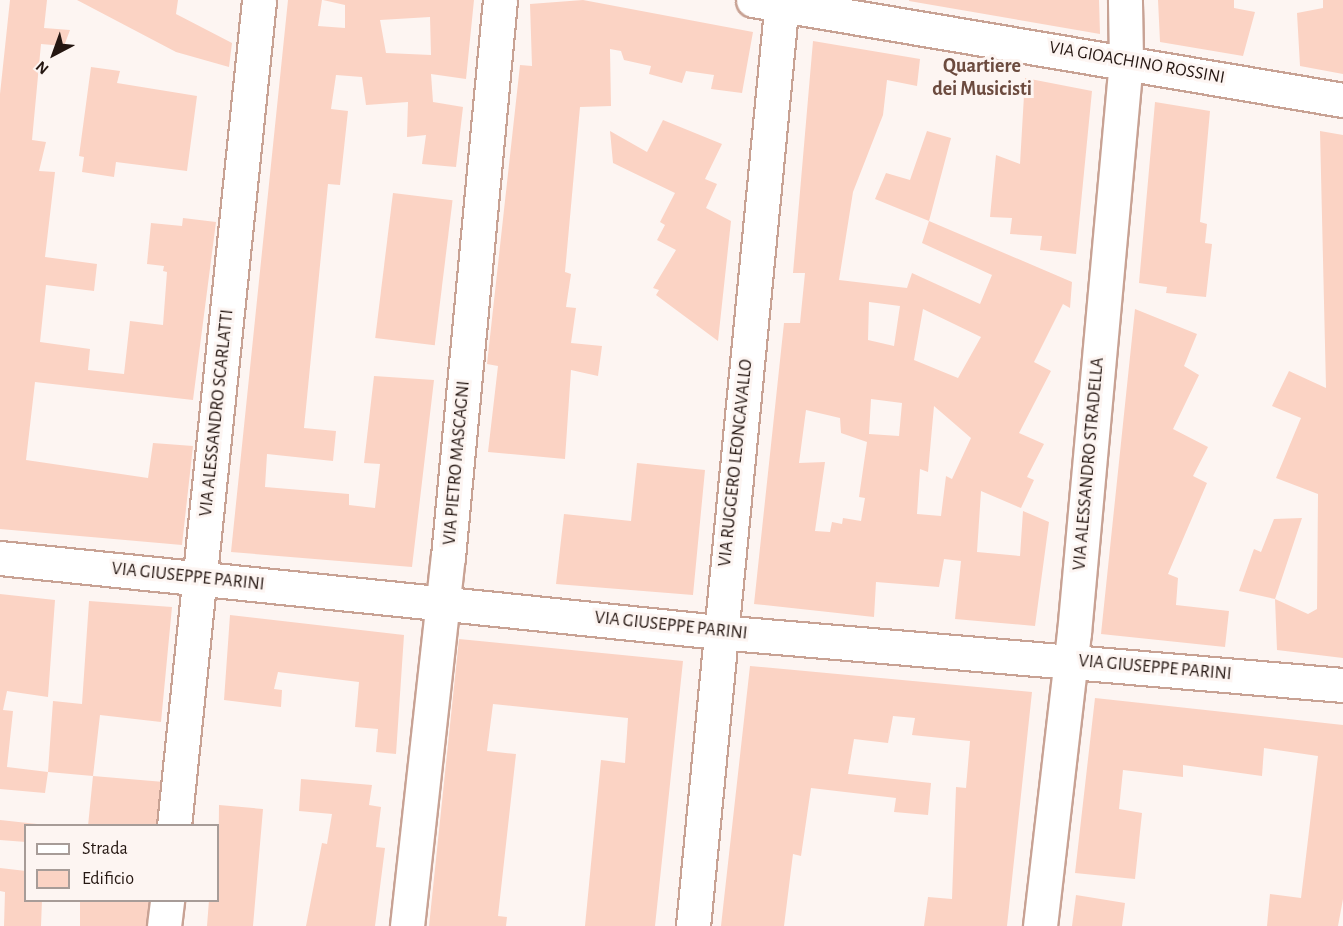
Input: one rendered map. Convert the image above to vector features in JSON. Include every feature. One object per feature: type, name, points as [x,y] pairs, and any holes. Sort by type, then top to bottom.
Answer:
[{"type":"street","name":"VIA ALESSANDRO SCARLATTI","points":[[174,824],[259,0]]},
{"type":"street","name":"VIA PIETRO MASCAGNI","points":[[407,926],[442,603],[500,0]]},
{"type":"street","name":"VIA ALESSANDRO STRADELLA","points":[[1040,926],[1071,661],[1126,60],[1125,0]]},
{"type":"street","name":"VIA GIOACHINO ROSSINI","points":[[772,2],[1126,60],[1343,100]]},
{"type":"street","name":"VIA RUGGERO LEONCAVALLO","points":[[693,926],[772,2]]},
{"type":"street","name":"VIA GIUSEPPE PARINI","points":[[0,558],[718,632],[1343,685]]},
{"type":"street","points":[[164,926],[167,902]]},
{"type":"building","points":[[10,0],[47,0],[44,28],[70,30],[64,46],[41,44],[32,140],[46,142],[39,171],[55,172],[45,257],[97,264],[94,291],[46,285],[40,342],[90,349],[88,370],[124,374],[130,321],[163,325],[167,272],[163,271],[164,266],[147,264],[151,223],[182,226],[183,218],[216,222],[193,400],[35,382],[26,460],[148,478],[153,443],[193,446],[182,545],[0,529],[0,94]]},
{"type":"building","points":[[77,0],[178,0],[176,14],[232,43],[229,67],[176,52]]},
{"type":"building","points":[[288,0],[322,0],[318,26],[345,28],[345,5],[323,0],[474,0],[466,79],[431,74],[433,102],[463,107],[456,167],[422,164],[426,135],[407,137],[408,102],[366,105],[362,77],[336,75],[331,109],[348,111],[340,185],[328,184],[304,428],[336,431],[333,461],[267,454],[265,487],[349,494],[349,505],[375,508],[380,464],[364,463],[374,376],[434,380],[412,567],[231,552]],"holes":[[[430,17],[431,55],[386,53],[380,20]]]},
{"type":"building","points":[[583,0],[753,32],[742,93],[711,89],[714,75],[686,71],[682,83],[649,74],[651,66],[624,60],[621,51],[610,49],[611,106],[580,107],[565,272],[571,274],[566,307],[576,308],[571,343],[602,346],[598,376],[571,370],[565,459],[488,452],[498,366],[487,364],[520,65],[532,66],[530,4]]},
{"type":"building","points":[[1099,0],[1100,34],[909,1]]},
{"type":"building","points":[[1158,0],[1234,0],[1234,8],[1255,12],[1243,56],[1160,42]]},
{"type":"building","points":[[1323,0],[1343,0],[1343,74],[1300,66],[1297,13],[1323,8]]},
{"type":"building","points":[[813,41],[920,59],[917,86],[887,80],[883,115],[853,192],[839,280],[907,288],[912,273],[980,304],[992,275],[922,243],[929,221],[1072,282],[1070,308],[1063,304],[1034,362],[1051,371],[1019,433],[1044,444],[1027,477],[1034,480],[1021,508],[981,491],[977,552],[1020,556],[1023,511],[1049,522],[1035,626],[955,619],[961,561],[944,559],[939,587],[876,582],[874,617],[754,604],[784,323],[800,323],[805,273],[793,273]],"holes":[[[869,302],[900,306],[894,346],[868,340]],[[923,309],[981,337],[958,378],[914,360]],[[871,399],[902,403],[899,436],[869,434]],[[934,406],[971,438],[952,479],[946,476],[941,516],[917,514],[920,469],[928,472]],[[806,410],[840,418],[841,433],[867,442],[859,497],[865,498],[861,521],[843,518],[842,524],[832,522],[830,532],[815,531],[825,462],[799,463]]]},
{"type":"building","points":[[91,67],[120,71],[117,83],[197,96],[187,171],[116,162],[114,177],[82,172],[84,157],[79,156]]},
{"type":"building","points":[[1025,78],[1092,91],[1076,254],[1040,250],[1042,236],[1010,234],[1012,218],[990,217],[996,155],[1020,164]]},
{"type":"building","points":[[1155,102],[1210,111],[1200,222],[1207,224],[1205,243],[1212,244],[1206,297],[1166,293],[1167,287],[1139,283]]},
{"type":"building","points":[[663,120],[722,144],[705,179],[717,184],[706,208],[731,221],[718,341],[656,295],[659,290],[653,288],[676,250],[657,240],[665,225],[660,222],[675,193],[613,163],[610,131],[647,152]]},
{"type":"building","points":[[927,131],[951,138],[929,221],[875,199],[886,173],[910,180]]},
{"type":"building","points":[[1320,131],[1343,135],[1343,658],[1277,650],[1275,599],[1308,614],[1317,609],[1318,494],[1276,478],[1301,418],[1272,406],[1289,371],[1326,388]]},
{"type":"building","points":[[393,193],[453,200],[435,345],[375,338]]},
{"type":"building","points":[[1135,309],[1197,334],[1184,366],[1199,375],[1173,429],[1208,447],[1193,476],[1207,483],[1168,574],[1178,578],[1176,605],[1229,611],[1225,647],[1101,634]]},
{"type":"building","points":[[637,463],[705,470],[693,595],[556,584],[564,514],[631,521]]},
{"type":"building","points":[[1302,518],[1275,599],[1239,591],[1254,549],[1261,552],[1274,519]]},
{"type":"building","points":[[0,594],[55,600],[48,697],[7,691],[3,710],[13,711],[7,767],[48,772],[45,793],[0,789]]},
{"type":"building","points":[[89,601],[172,607],[161,722],[100,715],[93,776],[48,772],[53,701],[82,704]]},
{"type":"building","points":[[230,615],[404,635],[396,754],[376,752],[378,729],[355,727],[359,682],[278,672],[274,689],[282,690],[281,707],[224,700]]},
{"type":"building","points":[[459,639],[683,661],[655,926],[585,926],[601,760],[625,763],[628,718],[493,704],[487,751],[516,754],[498,916],[507,917],[506,926],[429,926]]},
{"type":"building","points":[[750,666],[1032,692],[1007,926],[924,926],[928,897],[952,899],[956,787],[966,788],[970,741],[912,735],[915,718],[893,716],[888,743],[854,739],[848,774],[931,783],[928,815],[894,812],[896,798],[811,788],[801,856],[793,854],[784,926],[721,926]]},
{"type":"building","points":[[1095,698],[1343,725],[1343,899],[1338,926],[1267,926],[1270,894],[1301,898],[1318,756],[1264,748],[1262,776],[1183,765],[1183,777],[1123,770],[1119,809],[1142,813],[1135,879],[1075,873]]},
{"type":"building","points":[[93,776],[164,782],[159,824],[88,824]]},
{"type":"building","points":[[301,779],[372,785],[369,805],[381,807],[376,847],[385,848],[375,926],[306,926],[322,843],[327,844],[332,814],[299,811]]},
{"type":"building","points":[[219,805],[263,809],[253,926],[207,926],[209,902],[219,902]]},
{"type":"building","points":[[0,820],[37,824],[24,824],[24,842],[0,840]]},
{"type":"building","points":[[0,868],[24,871],[24,902],[42,902],[41,926],[4,926],[5,892],[0,891]]},
{"type":"building","points":[[1076,895],[1125,903],[1122,926],[1072,926]]},
{"type":"building","points":[[80,902],[150,902],[150,926],[80,926]]},
{"type":"district","name":"Quartiere dei Musicisti","points":[[982,78]]}]
